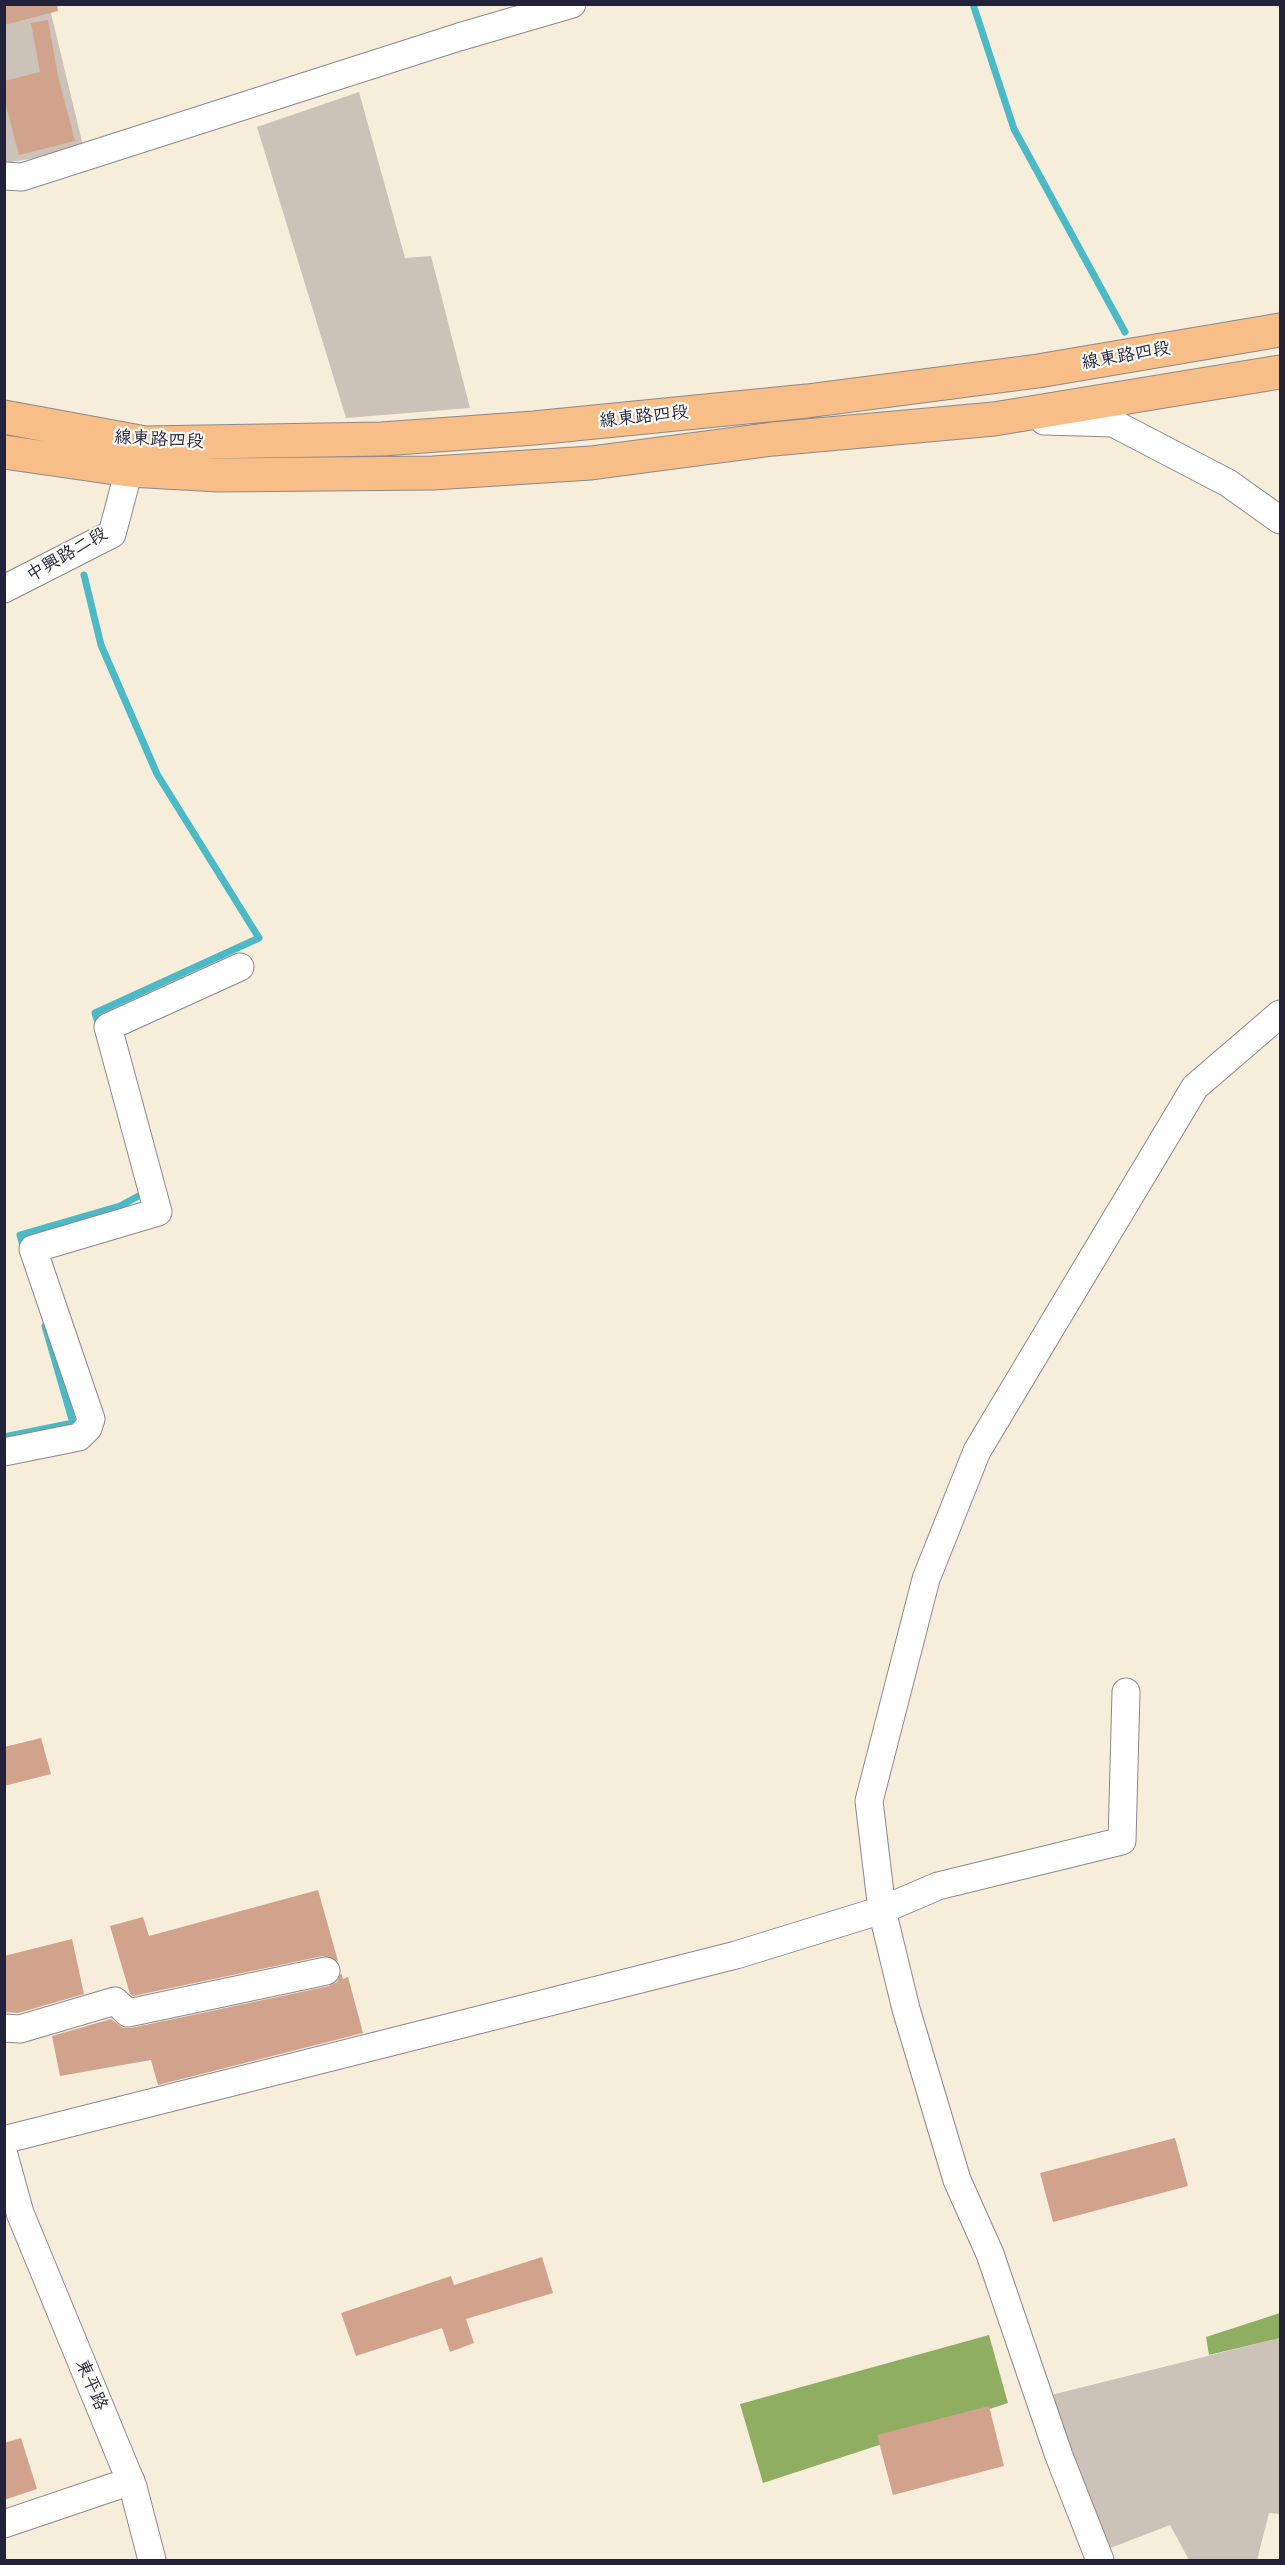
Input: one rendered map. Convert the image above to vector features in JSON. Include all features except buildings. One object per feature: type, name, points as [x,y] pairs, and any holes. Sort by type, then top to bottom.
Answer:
[{"type":"main road","name":"線東路四段","points":[[4,452],[125,455],[225,444],[371,440],[534,428],[807,401],[1038,371],[1281,330]]},
{"type":"main road","name":"線東路四段","points":[[4,417],[125,455],[219,475],[444,473],[591,463],[773,439],[994,419],[1281,372]]},
{"type":"street","points":[[4,176],[22,177],[459,37],[572,4]]},
{"type":"street","points":[[994,419],[1113,423],[1228,483],[1281,520]]},
{"type":"street","name":"中興路二段","points":[[4,590],[112,534],[125,455]]},
{"type":"street","points":[[4,1452],[79,1437],[88,1428],[91,1419],[33,1249],[158,1212],[108,1027],[240,967]]},
{"type":"street","points":[[1100,2560],[1052,2436],[990,2254],[957,2180],[906,2009],[882,1910],[869,1801],[926,1579],[977,1451],[1195,1088],[1281,1014]]},
{"type":"street","points":[[4,2144],[11,2138],[736,1955],[882,1910],[938,1886],[1122,1841],[1126,1692]]},
{"type":"street","points":[[4,2028],[20,2030],[115,2001],[128,2013],[327,1971]]},
{"type":"street","name":"東平路","points":[[4,2155],[12,2215],[131,2481],[152,2560]]},
{"type":"street","points":[[4,2524],[131,2481]]},
{"type":"shaded area","points":[[5,5],[49,5],[84,150],[5,163]]},
{"type":"shaded area","points":[[359,92],[405,258],[431,256],[470,408],[346,418],[257,127]]},
{"type":"shaded area","points":[[1280,2338],[1280,2514],[1269,2513],[1257,2560],[1189,2560],[1170,2525],[1095,2554],[1027,2401]]},
{"type":"green space","points":[[1280,2313],[1280,2338],[1209,2355],[1206,2337]]},
{"type":"green space","points":[[989,2335],[1008,2403],[763,2483],[740,2404]]},
{"type":"waterway","points":[[973,4],[1014,129],[1125,332]]},
{"type":"waterway","points":[[84,575],[101,645],[157,774],[259,938],[95,1013],[99,1026]]},
{"type":"waterway","points":[[24,1249],[20,1235],[120,1206],[146,1192]]},
{"type":"waterway","points":[[4,1437],[73,1423],[45,1326]]}]
